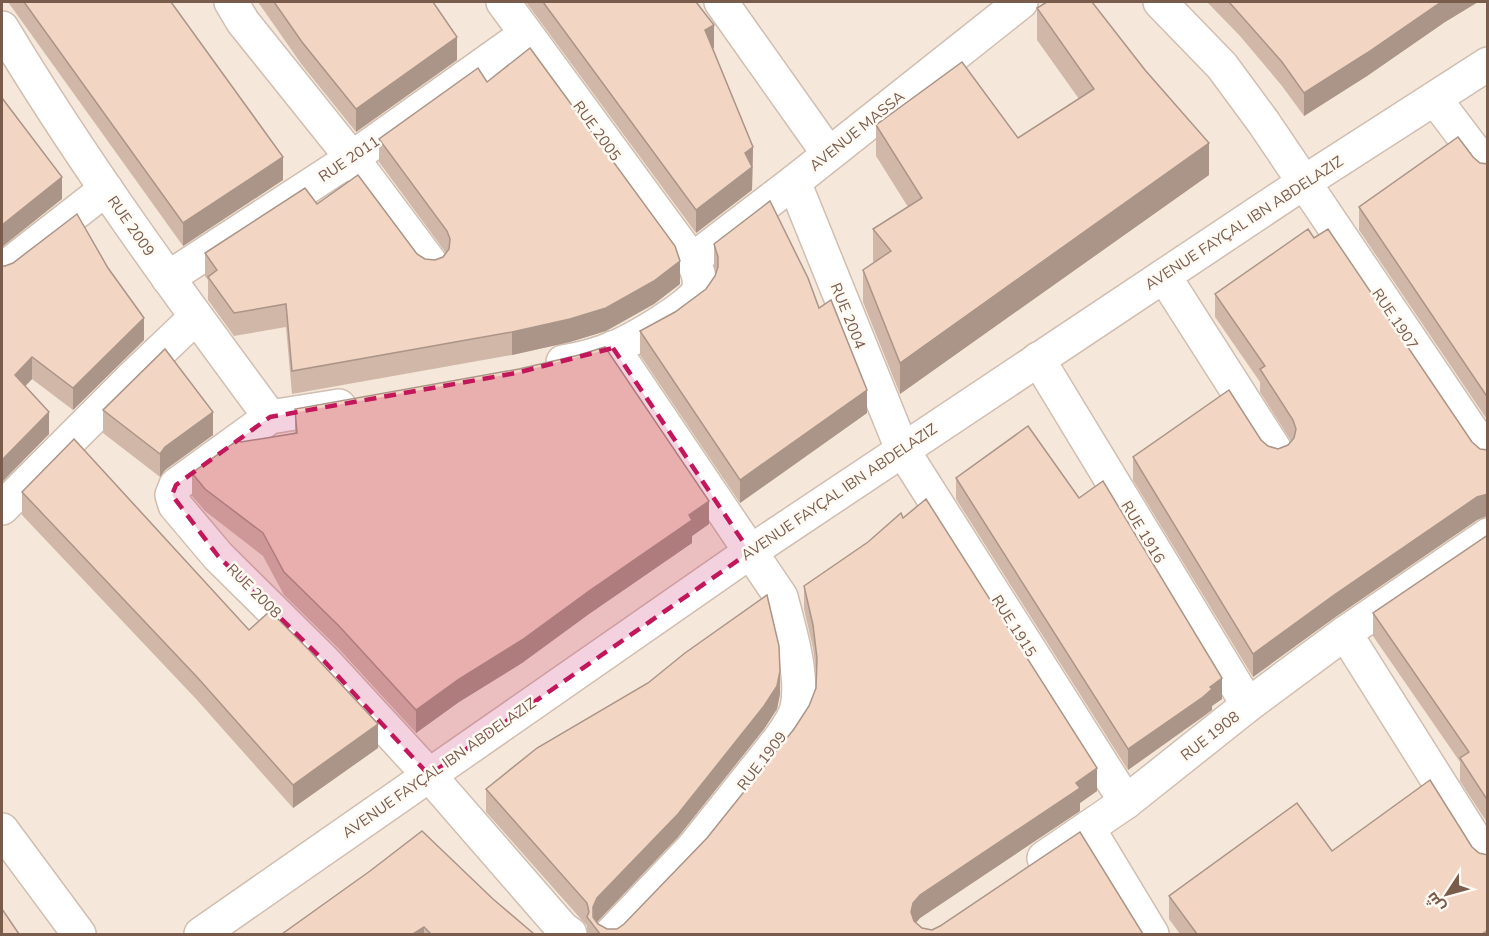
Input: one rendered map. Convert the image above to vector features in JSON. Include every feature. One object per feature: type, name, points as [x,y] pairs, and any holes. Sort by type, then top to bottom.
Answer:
[{"type":"street","points":[[231,2],[243,22],[352,158],[432,265]]},
{"type":"street","name":"RUE 2005","points":[[503,2],[692,260]]},
{"type":"street","points":[[721,2],[828,153]]},
{"type":"street","name":"AVENUE MASSA","points":[[692,260],[1021,2]]},
{"type":"street","name":"RUE 1907","points":[[1160,2],[1222,66],[1264,123],[1488,455]]},
{"type":"street","name":"RUE 2009","points":[[2,28],[13,73],[106,189],[270,417]]},
{"type":"street","name":"RUE 2011","points":[[168,278],[352,158],[526,34]]},
{"type":"street","name":"AVENUE FAYÇAL IBN ABDELAZIZ","points":[[201,934],[902,449],[1303,183],[1488,64]]},
{"type":"street","points":[[1435,99],[1488,170]]},
{"type":"street","name":"RUE 2004","points":[[794,182],[902,449]]},
{"type":"street","points":[[2,270],[106,189]]},
{"type":"street","points":[[540,368],[614,348],[664,320],[694,297],[699,289],[699,280],[692,260]]},
{"type":"street","points":[[1164,276],[1277,453]]},
{"type":"street","points":[[2,508],[196,317]]},
{"type":"street","name":"RUE 1909","points":[[611,934],[692,849],[779,741],[797,708],[798,689],[796,668],[781,597],[614,348]]},
{"type":"street","name":"RUE 1916","points":[[1038,359],[1248,705]]},
{"type":"street","points":[[270,417],[372,400]]},
{"type":"street","name":"RUE 2008","points":[[270,417],[176,485],[172,495],[175,506],[218,556],[325,662],[429,775]]},
{"type":"street","name":"RUE 1915","points":[[902,449],[1126,802]]},
{"type":"street","name":"RUE 1908","points":[[1019,874],[1126,802],[1248,705],[1345,633],[1488,535]]},
{"type":"street","points":[[1345,633],[1488,860]]},
{"type":"street","points":[[429,775],[563,930],[570,934]]},
{"type":"street","points":[[1088,828],[1152,934]]},
{"type":"street","points":[[2,830],[79,934]]},
{"type":"highlighted area","points":[[613,348],[750,552],[429,775],[325,662],[218,556],[172,495],[176,485],[270,417],[516,373]]},
{"type":"shaded area","points":[[2,2],[1487,2],[1487,934],[2,934]]},
{"type":"building","points":[[24,2],[171,2],[283,157],[183,223]]},
{"type":"building","points":[[274,2],[433,2],[457,37],[356,109],[302,42]]},
{"type":"building","points":[[543,2],[696,2],[714,25],[705,30],[753,147],[745,153],[752,167],[696,210]]},
{"type":"building","points":[[1047,2],[1092,2],[1145,70],[1209,143],[900,363],[863,270],[891,251],[873,229],[922,198],[876,125],[962,62],[1018,138],[1094,89],[1037,8]]},
{"type":"building","points":[[1229,2],[1441,2],[1304,93],[1282,62]]},
{"type":"building","points":[[530,48],[675,246],[680,261],[654,281],[606,308],[570,319],[512,332],[292,371],[286,304],[234,313],[208,277],[217,270],[205,253],[305,188],[317,204],[358,175],[417,254],[425,259],[435,260],[443,257],[449,249],[450,239],[447,231],[379,139],[478,68],[487,82]]},
{"type":"building","points":[[2,98],[62,177],[2,225]]},
{"type":"building","points":[[1458,137],[1473,157],[1480,163],[1488,164],[1488,398],[1359,207]]},
{"type":"building","points":[[770,201],[808,278],[819,308],[831,300],[867,390],[740,480],[640,331],[675,312],[706,289],[718,267],[714,244]]},
{"type":"building","points":[[77,214],[108,268],[144,318],[73,388],[32,357],[15,375],[49,412],[2,460],[2,266],[13,263]]},
{"type":"building","points":[[1308,229],[1314,238],[1328,229],[1472,442],[1480,449],[1488,450],[1488,494],[1477,497],[1334,595],[1253,654],[1133,457],[1229,390],[1261,440],[1268,446],[1278,449],[1288,445],[1294,438],[1296,429],[1293,420],[1260,369],[1265,366],[1215,294]]},
{"type":"building","points":[[605,347],[709,501],[689,515],[692,520],[522,640],[459,679],[416,710],[339,626],[284,572],[263,533],[205,489],[192,473],[238,440],[241,442],[297,433],[295,409],[519,369]]},
{"type":"building","points":[[165,349],[213,412],[165,447],[160,454],[103,410]]},
{"type":"building","points":[[1028,426],[1079,498],[1103,481],[1222,678],[1210,687],[1212,689],[1203,697],[1128,749],[956,478]]},
{"type":"building","points":[[74,439],[249,630],[270,611],[378,724],[293,785],[197,677],[22,492]]},
{"type":"building","points":[[926,499],[1097,768],[1076,783],[1080,788],[920,895],[913,903],[911,912],[914,921],[922,928],[932,930],[940,926],[1080,832],[1143,934],[600,934],[587,917],[589,912],[587,903],[486,789],[537,748],[648,683],[685,653],[767,595],[779,646],[780,671],[777,686],[764,706],[678,814],[597,898],[593,907],[593,917],[598,924],[607,929],[617,929],[707,838],[794,729],[809,706],[816,688],[817,658],[813,625],[804,586],[868,542],[901,513],[903,518]]},
{"type":"building","points":[[1488,535],[1488,801],[1460,758],[1469,752],[1373,613]]},
{"type":"building","points":[[1430,780],[1472,847],[1479,853],[1488,855],[1488,930],[1482,934],[1197,934],[1169,896],[1297,803],[1332,851]]},
{"type":"building","points":[[422,831],[493,899],[534,934],[431,934],[424,927],[413,934],[282,934],[370,871]]},
{"type":"building","points":[[2,909],[19,934],[2,934]]}]
